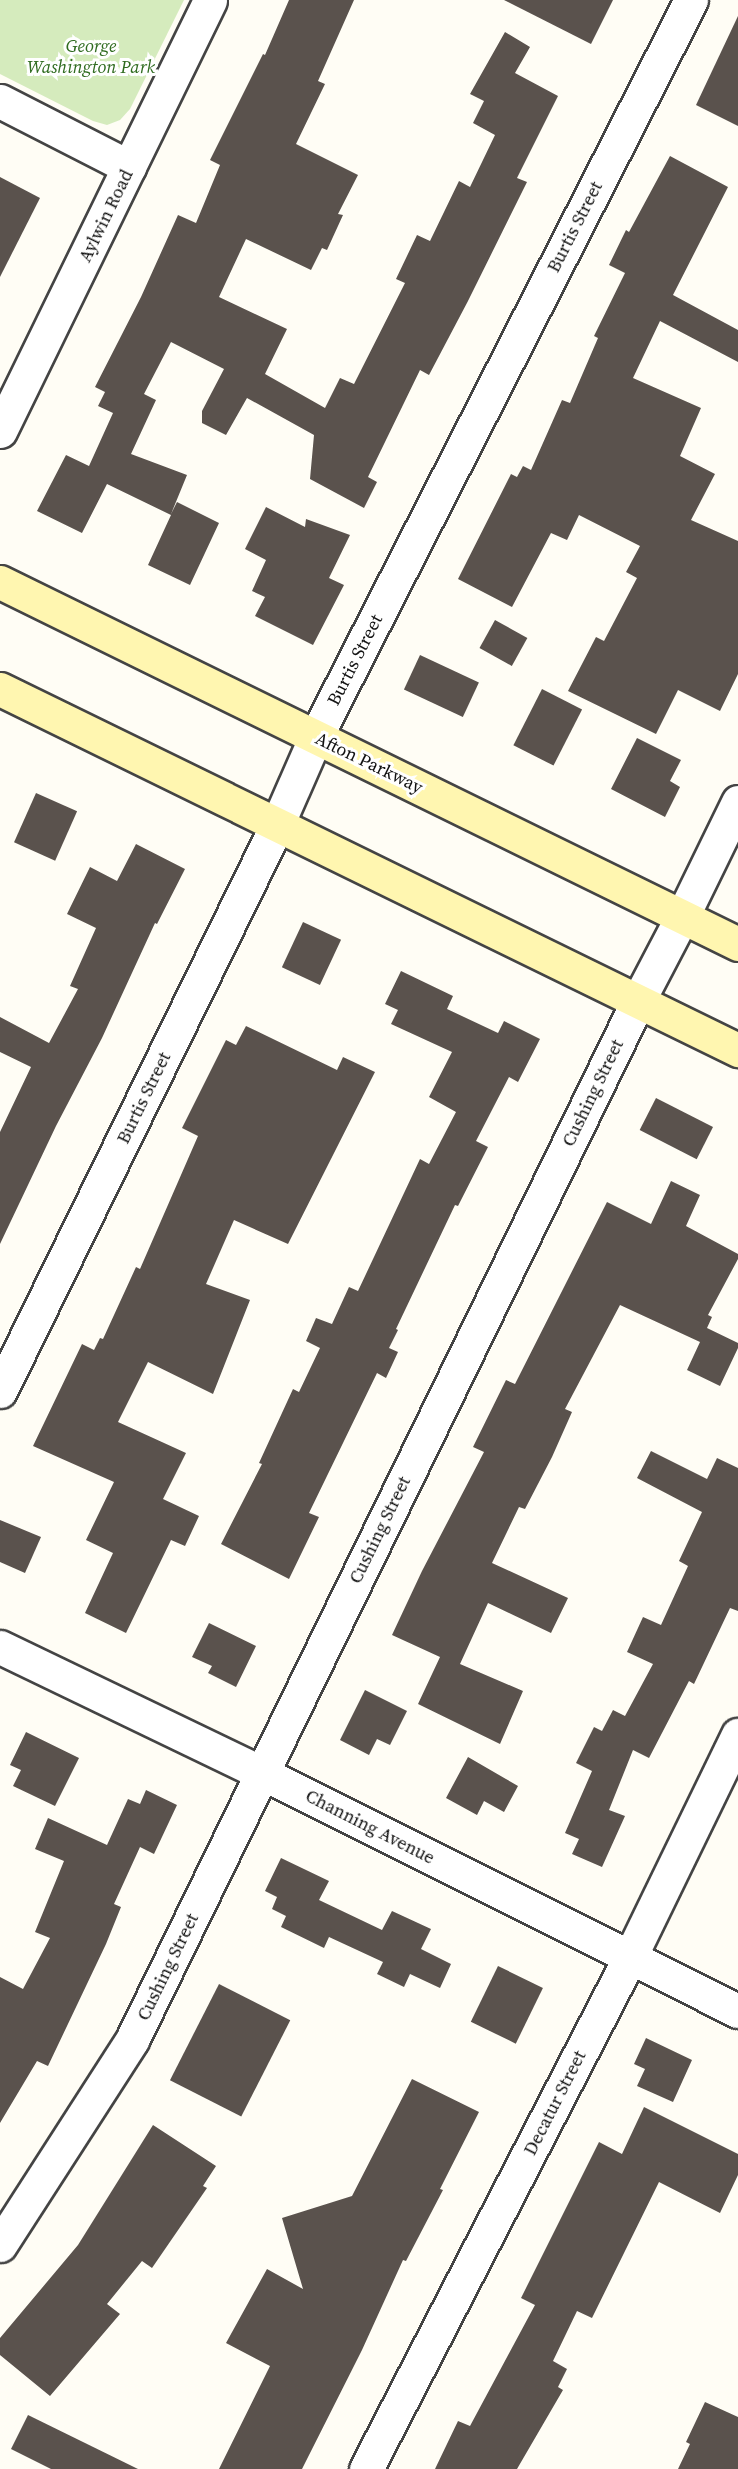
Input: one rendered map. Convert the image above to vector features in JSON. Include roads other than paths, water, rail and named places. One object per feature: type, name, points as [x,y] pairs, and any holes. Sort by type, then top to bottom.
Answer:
[{"type":"street","name":"Aylwin Road","points":[[0,431],[210,0]]},
{"type":"street","name":"Burtis Street","points":[[0,1391],[278,825],[316,736],[691,0]]},
{"type":"street","points":[[0,101],[129,167]]},
{"type":"street","name":"Afton Parkway","points":[[0,582],[738,944]]},
{"type":"street","points":[[0,689],[738,1050]]},
{"type":"street","name":"Cushing Street","points":[[0,2245],[132,2040],[638,1001],[738,802]]},
{"type":"street","name":"Channing Avenue","points":[[0,1647],[262,1773],[738,2011]]},
{"type":"street","name":"Decatur Street","points":[[366,2469],[630,1957],[738,1735]]},
{"type":"park label","name":"George Washington Park","points":[[91,57]]}]
